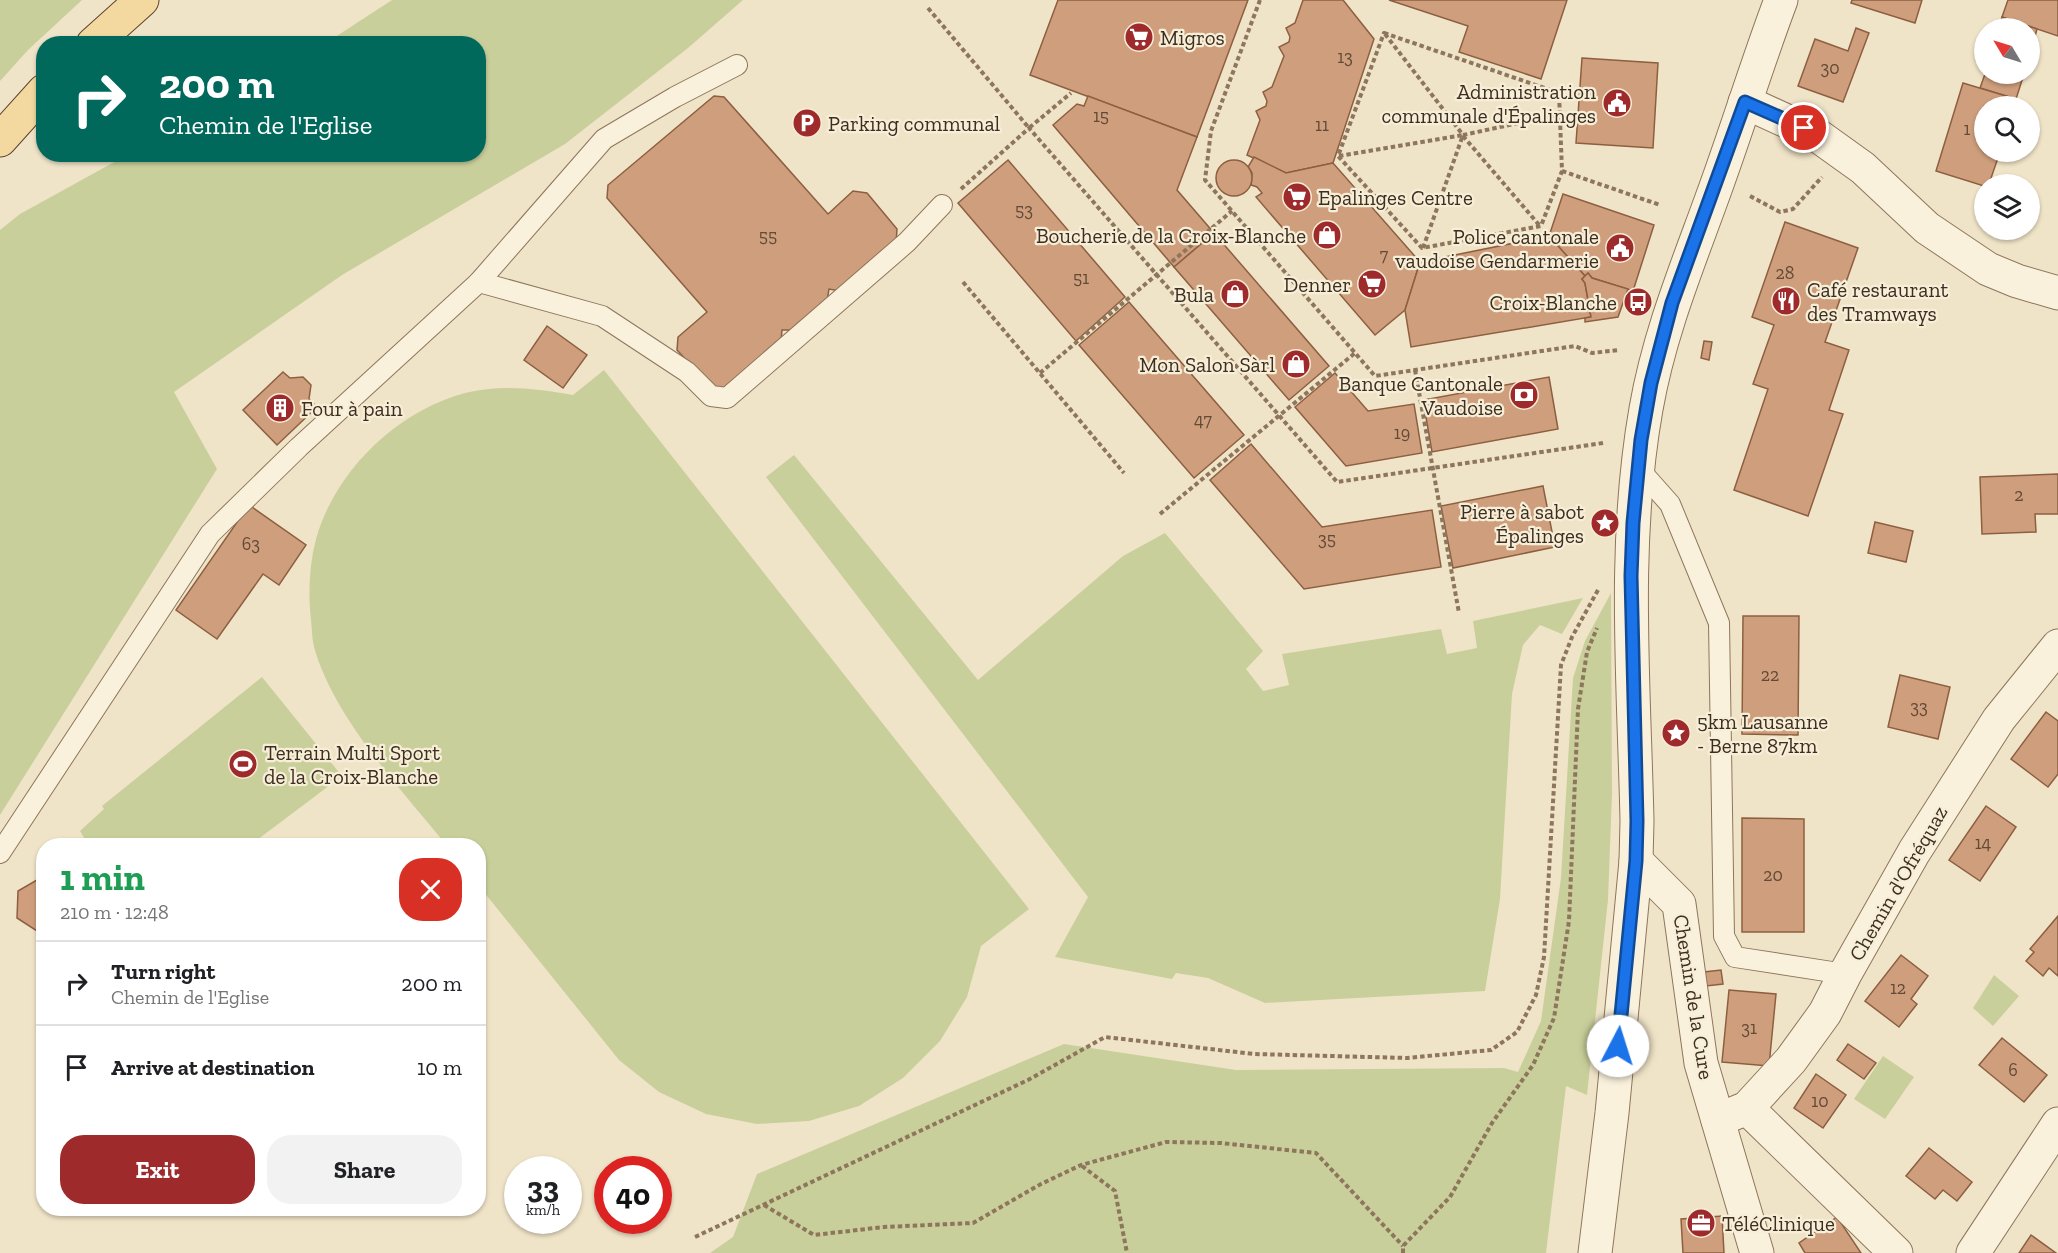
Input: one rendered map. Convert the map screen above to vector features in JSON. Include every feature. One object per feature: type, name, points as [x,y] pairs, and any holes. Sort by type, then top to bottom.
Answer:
[{"type":"main road","points":[[102,36],[142,0]]},
{"type":"main road","points":[[0,140],[36,100]]},
{"type":"street","points":[[1595,1253],[1612,1113],[1636,861],[1631,576],[1638,468],[1647,402],[1664,329],[1781,0]]},
{"type":"street","points":[[1745,102],[1817,135],[1863,168],[1927,228],[1988,269],[2017,281],[2058,293]]},
{"type":"street","name":"Chemin d'Ofréquaz","points":[[1732,1114],[1791,1060],[1825,1013],[1914,852],[1999,719],[2055,656]]},
{"type":"street","name":"Chemin de la Cure","points":[[1636,861],[1679,903],[1701,1063],[1732,1114],[1757,1253]]},
{"type":"street","points":[[1732,1114],[1896,1253]]},
{"type":"street","points":[[1972,1253],[2058,1124]]},
{"type":"lane","points":[[0,853],[210,534],[299,447],[479,282],[604,139],[737,65]]},
{"type":"lane","points":[[479,282],[602,316],[687,372],[711,396],[727,398],[907,242],[942,205]]},
{"type":"lane","points":[[1638,468],[1671,504],[1719,623],[1724,936],[1735,957],[1845,974]]},
{"type":"path","points":[[1260,0],[1211,131],[1205,180],[1375,376],[1575,346],[1592,353],[1619,350]]},
{"type":"path","points":[[928,8],[1029,128],[1337,482],[1603,443]]},
{"type":"path","points":[[1384,33],[1559,93],[1562,171],[1541,226]]},
{"type":"path","points":[[1384,33],[1462,135],[1541,226]]},
{"type":"path","points":[[1338,156],[1384,33]]},
{"type":"path","points":[[942,205],[1071,93]]},
{"type":"path","points":[[1338,156],[1462,135],[1561,114]]},
{"type":"path","points":[[1422,249],[1462,135]]},
{"type":"path","points":[[1338,156],[1422,249]]},
{"type":"path","points":[[1562,171],[1660,206]]},
{"type":"path","points":[[1750,196],[1780,212],[1793,209],[1823,176]]},
{"type":"path","points":[[1040,373],[1232,211]]},
{"type":"path","points":[[1422,249],[1541,226]]},
{"type":"path","points":[[963,282],[1124,473]]},
{"type":"path","points":[[1160,514],[1355,353]]},
{"type":"path","points":[[1415,370],[1459,613]]},
{"type":"path","points":[[695,1237],[1028,1080],[1105,1037],[1254,1054],[1407,1058],[1491,1050],[1517,1032],[1536,995],[1544,957],[1561,665],[1572,637],[1599,587]]},
{"type":"path","points":[[1403,1246],[1450,1197],[1492,1123],[1533,1065],[1554,1018],[1569,921],[1578,709],[1587,652],[1598,624]]},
{"type":"path","points":[[763,1204],[813,1235],[884,1227],[973,1223],[1041,1184],[1081,1165],[1166,1142],[1221,1143],[1316,1153],[1403,1246],[1403,1253]]},
{"type":"path","points":[[1081,1165],[1115,1191],[1127,1253]]},
{"type":"green space","points":[[0,0],[82,0],[43,36],[36,36],[36,43],[0,81]]},
{"type":"green space","points":[[392,0],[743,0],[688,48],[565,144],[342,275],[174,392],[217,469],[0,815],[0,230],[20,214],[114,162],[486,162],[486,36],[337,36]]},
{"type":"green space","points":[[604,370],[1029,909],[981,946],[967,997],[940,1041],[903,1078],[859,1106],[809,1121],[757,1124],[706,1114],[659,1092],[619,1060],[486,895],[486,838],[440,838],[371,752],[337,700],[324,674],[314,647],[310,610],[309,590],[316,539],[325,514],[338,490],[372,447],[393,429],[416,414],[465,393],[506,388],[533,389],[573,395]]},
{"type":"green space","points":[[794,455],[978,680],[1123,556],[1165,533],[1263,651],[1246,669],[1263,691],[1289,685],[1282,654],[1441,629],[1447,654],[1477,648],[1473,621],[1583,598],[1562,634],[1540,625],[1523,645],[1512,694],[1500,899],[1485,991],[1265,1003],[1208,978],[1176,973],[1172,979],[1055,957],[1088,897],[766,477]]},
{"type":"green space","points":[[1611,593],[1612,794],[1608,900],[1587,1095],[1566,1086],[1546,1253],[710,1253],[733,1237],[757,1174],[1064,1044],[1236,1070],[1504,1068],[1518,1072],[1541,1021],[1561,878],[1573,678],[1585,641]]},
{"type":"green space","name":"Terrain Multi Sport de la Croix-Blanche","points":[[262,677],[342,776],[260,838],[84,838],[80,831],[104,809],[102,806]]},
{"type":"green space","points":[[1994,975],[2019,996],[1993,1026],[1973,1008]]},
{"type":"green space","points":[[1883,1056],[1914,1077],[1885,1119],[1854,1099]]},
{"type":"building","name":"Migros","points":[[1058,0],[1248,0],[1197,137],[1030,75]]},
{"type":"building","points":[[1303,0],[1343,0],[1374,39],[1333,163],[1286,173],[1247,155],[1260,120],[1256,111],[1266,106],[1267,101],[1263,92],[1272,87],[1284,56],[1279,47],[1289,42],[1290,37],[1286,28],[1295,23]]},
{"type":"building","points":[[1389,0],[1567,0],[1541,79],[1459,52],[1468,26]]},
{"type":"building","points":[[1852,0],[1922,0],[1915,23],[1851,3]]},
{"type":"building","points":[[2008,0],[2058,0],[2058,36],[2040,30],[2040,18],[2002,17]]},
{"type":"building","points":[[1856,28],[1869,33],[1843,102],[1798,86],[1815,39],[1848,51]]},
{"type":"building","name":"Administration communale d'Épalinges","points":[[1582,58],[1658,63],[1653,148],[1576,143]]},
{"type":"building","points":[[1963,83],[2006,96],[1974,96],[1974,162],[1997,162],[1992,174],[1974,174],[1974,183],[1936,171]]},
{"type":"building","points":[[1981,84],[2021,84],[2017,96],[2006,96],[1980,88]]},
{"type":"building","points":[[714,96],[724,97],[828,214],[853,191],[867,193],[897,229],[896,243],[840,291],[829,289],[827,301],[793,330],[782,330],[781,341],[725,388],[711,387],[677,350],[678,337],[707,312],[607,198],[608,185]]},
{"type":"building","points":[[1088,96],[1197,137],[1177,190],[1214,233],[1174,267],[1053,125],[1077,104],[1084,106]]},
{"type":"building","points":[[1254,157],[1286,173],[1333,163],[1420,262],[1405,310],[1375,335],[1256,197],[1262,193],[1257,187],[1251,185],[1252,173],[1248,167]]},
{"type":"building","points":[[1008,160],[1125,297],[1076,341],[958,203]]},
{"type":"building","points":[[1234,160],[1247,165],[1252,178],[1247,191],[1234,196],[1221,191],[1216,178],[1221,165]]},
{"type":"building","points":[[1563,194],[1654,225],[1633,291],[1592,278],[1588,273],[1585,276],[1549,236]]},
{"type":"building","points":[[1785,222],[1858,248],[1825,342],[1849,350],[1829,410],[1843,414],[1808,516],[1734,490],[1768,389],[1753,384],[1774,325],[1752,317]]},
{"type":"building","points":[[1214,233],[1329,366],[1289,400],[1174,267]]},
{"type":"building","points":[[1549,236],[1585,276],[1582,279],[1585,283],[1591,317],[1411,347],[1405,310],[1420,262]]},
{"type":"building","points":[[1588,273],[1592,278],[1628,289],[1618,317],[1585,322],[1585,318],[1591,317],[1585,283],[1582,279]]},
{"type":"building","points":[[1129,302],[1244,435],[1194,478],[1079,345]]},
{"type":"building","points":[[547,326],[587,355],[563,388],[524,360]]},
{"type":"building","points":[[1704,341],[1712,342],[1709,360],[1701,358]]},
{"type":"building","name":"Four à pain","points":[[283,372],[290,378],[303,377],[311,385],[309,399],[317,407],[277,445],[243,410]]},
{"type":"building","points":[[1335,373],[1368,411],[1414,404],[1422,453],[1346,466],[1295,407]]},
{"type":"building","points":[[1549,377],[1558,429],[1432,452],[1423,400]]},
{"type":"building","points":[[1251,444],[1322,527],[1432,510],[1441,567],[1304,589],[1210,480]]},
{"type":"building","points":[[2058,474],[2058,514],[2035,514],[2036,532],[1982,534],[1980,477]]},
{"type":"building","points":[[1543,486],[1555,547],[1453,568],[1441,506]]},
{"type":"building","points":[[249,505],[306,545],[279,585],[263,574],[217,639],[176,610]]},
{"type":"building","points":[[1875,522],[1913,531],[1906,562],[1868,553]]},
{"type":"building","points":[[1743,616],[1799,616],[1798,735],[1742,734]]},
{"type":"building","points":[[1900,675],[1950,687],[1938,739],[1888,727]]},
{"type":"building","points":[[2046,712],[2058,721],[2058,774],[2048,787],[2011,759]]},
{"type":"building","points":[[1986,806],[2016,827],[1980,881],[1949,860]]},
{"type":"building","points":[[1742,818],[1804,819],[1804,932],[1742,932]]},
{"type":"building","points":[[36,880],[36,930],[17,918],[18,891]]},
{"type":"building","points":[[2058,916],[2058,976],[2049,968],[2043,976],[2026,961],[2034,952],[2030,949]]},
{"type":"building","points":[[1901,955],[1928,976],[1911,999],[1917,1004],[1899,1027],[1865,1001]]},
{"type":"building","points":[[1721,970],[1723,984],[1706,986],[1704,972]]},
{"type":"building","points":[[1729,990],[1776,994],[1769,1066],[1722,1062]]},
{"type":"building","points":[[2002,1038],[2047,1075],[2024,1102],[1979,1065]]},
{"type":"building","points":[[1848,1044],[1876,1063],[1864,1079],[1837,1060]]},
{"type":"building","points":[[1816,1074],[1846,1095],[1823,1128],[1794,1108]]},
{"type":"building","points":[[1929,1148],[1972,1182],[1957,1201],[1943,1190],[1935,1199],[1906,1176]]},
{"type":"building","points":[[1722,1216],[1724,1253],[1683,1253],[1681,1219]]},
{"type":"building","points":[[1837,1217],[1861,1253],[1805,1253],[1799,1243]]},
{"type":"building","points":[[2031,1235],[2056,1253],[2019,1253]]},
{"type":"place","name":"Migros","points":[[1139,37]]},
{"type":"place","name":"Administration communale d'Épalinges","points":[[1617,103]]},
{"type":"place","name":"Parking communal","points":[[807,123]]},
{"type":"place","name":"Epalinges Centre","points":[[1297,197]]},
{"type":"place","name":"Boucherie de la Croix-Blanche","points":[[1327,235]]},
{"type":"place","name":"Police cantonale vaudoise Gendarmerie","points":[[1620,248]]},
{"type":"place","name":"Denner","points":[[1372,284]]},
{"type":"place","name":"Bula","points":[[1235,294]]},
{"type":"place","name":"Café restaurant des Tramways","points":[[1786,301]]},
{"type":"place","name":"Croix-Blanche","points":[[1638,302]]},
{"type":"place","name":"Mon Salon Sàrl","points":[[1296,364]]},
{"type":"place","name":"Banque Cantonale Vaudoise","points":[[1524,395]]},
{"type":"place","name":"Four à pain","points":[[280,408]]},
{"type":"place","name":"Pierre à sabot Épalinges","points":[[1605,523]]},
{"type":"place","name":"5km Lausanne - Berne 87km","points":[[1676,733]]},
{"type":"place","name":"Terrain Multi Sport de la Croix-Blanche","points":[[243,764]]},
{"type":"place","name":"TéléClinique","points":[[1701,1223]]},
{"type":"route","points":[[1618,1046],[1635,869],[1637,821],[1631,576],[1633,523],[1641,440],[1651,383],[1672,303],[1718,182],[1745,102],[1804,128]]}]
